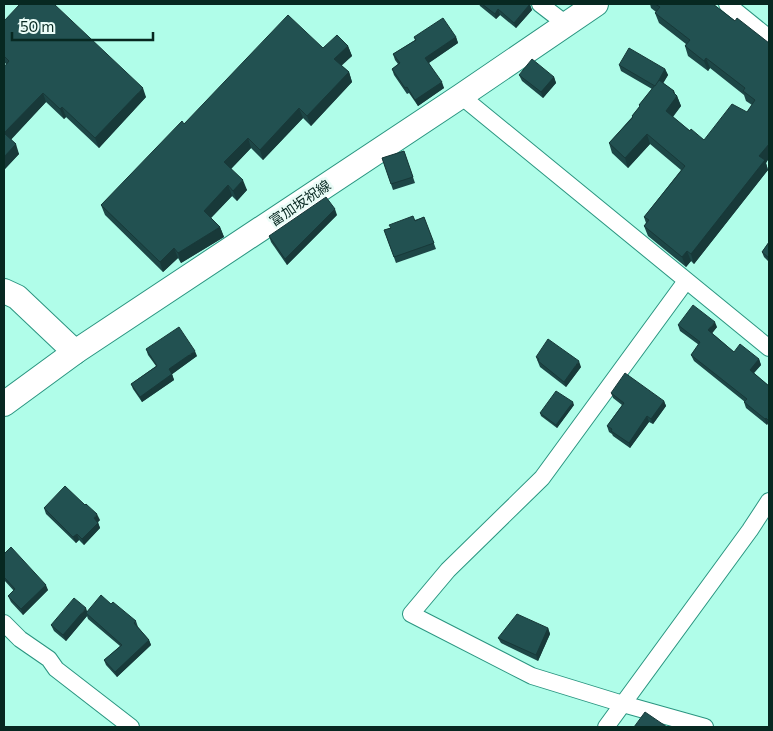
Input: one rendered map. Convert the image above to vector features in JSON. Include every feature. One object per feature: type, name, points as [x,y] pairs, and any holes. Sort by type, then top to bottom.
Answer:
[{"type":"main road","name":"富加坂祝線","points":[[4,404],[75,352],[461,96],[596,4]]},
{"type":"main road","points":[[4,291],[17,297],[75,352]]},
{"type":"street","points":[[540,4],[566,24]]},
{"type":"street","points":[[727,4],[769,38]]},
{"type":"street","points":[[461,96],[769,348]]},
{"type":"street","points":[[686,281],[542,478],[448,570],[411,614],[532,676],[705,727]]},
{"type":"street","points":[[606,727],[769,501]]},
{"type":"street","points":[[4,623],[20,639],[49,659],[56,669],[131,727]]},
{"type":"building","points":[[20,4],[54,4],[143,88],[95,138],[62,107],[60,109],[43,93],[4,133],[4,67],[9,61],[4,56],[4,21]]},
{"type":"building","points":[[482,4],[530,4],[514,23],[498,9],[495,14]]},
{"type":"building","points":[[655,4],[713,4],[735,21],[737,18],[769,43],[769,144],[759,156],[765,160],[691,254],[687,251],[682,257],[644,226],[649,220],[644,217],[685,166],[647,134],[625,158],[609,143],[633,117],[639,105],[659,80],[674,91],[677,96],[666,111],[704,140],[732,104],[747,112],[755,100],[743,91],[745,88],[706,58],[704,61],[685,46],[690,40],[655,13],[660,7]]},
{"type":"building","points":[[288,15],[323,48],[337,35],[348,46],[334,59],[349,72],[307,116],[299,108],[260,150],[248,138],[224,162],[243,180],[233,191],[228,185],[204,211],[220,227],[178,253],[174,248],[160,262],[101,205],[182,121],[184,124]]},
{"type":"building","points":[[443,18],[456,37],[425,58],[442,82],[415,100],[392,69],[400,63],[393,54],[416,40],[414,37]]},
{"type":"building","points":[[629,48],[665,69],[655,86],[619,65]]},
{"type":"building","points":[[532,59],[554,77],[541,92],[519,75]]},
{"type":"building","points":[[4,133],[16,144],[4,157]]},
{"type":"building","points":[[404,151],[413,177],[391,184],[382,158]]},
{"type":"building","points":[[326,197],[335,209],[285,259],[269,236]]},
{"type":"building","points":[[413,216],[415,221],[424,217],[434,243],[394,257],[384,230],[391,228],[389,225]]},
{"type":"building","points":[[769,242],[769,258],[762,252]]},
{"type":"building","points":[[693,305],[715,322],[708,330],[734,352],[740,344],[759,359],[750,370],[769,386],[769,421],[744,402],[747,399],[691,355],[700,342],[678,325]]},
{"type":"building","points":[[179,327],[195,351],[169,369],[172,374],[140,397],[131,384],[157,366],[146,349]]},
{"type":"building","points":[[548,339],[579,361],[564,382],[538,361],[539,359],[536,357]]},
{"type":"building","points":[[625,373],[664,401],[651,419],[647,416],[629,443],[611,431],[612,429],[607,426],[624,403],[611,393]]},
{"type":"building","points":[[556,391],[573,402],[556,425],[540,413]]},
{"type":"building","points":[[65,486],[97,514],[94,518],[98,523],[82,539],[77,534],[73,537],[44,508]]},
{"type":"building","points":[[11,547],[46,585],[21,609],[8,596],[15,589],[4,577],[4,554]]},
{"type":"building","points":[[101,595],[111,604],[113,602],[136,621],[134,623],[149,640],[115,672],[104,660],[122,645],[86,613]]},
{"type":"building","points":[[74,598],[86,608],[63,635],[51,625]]},
{"type":"building","points":[[517,614],[548,628],[536,655],[498,638]]},
{"type":"building","points":[[645,712],[667,727],[634,727]]}]
